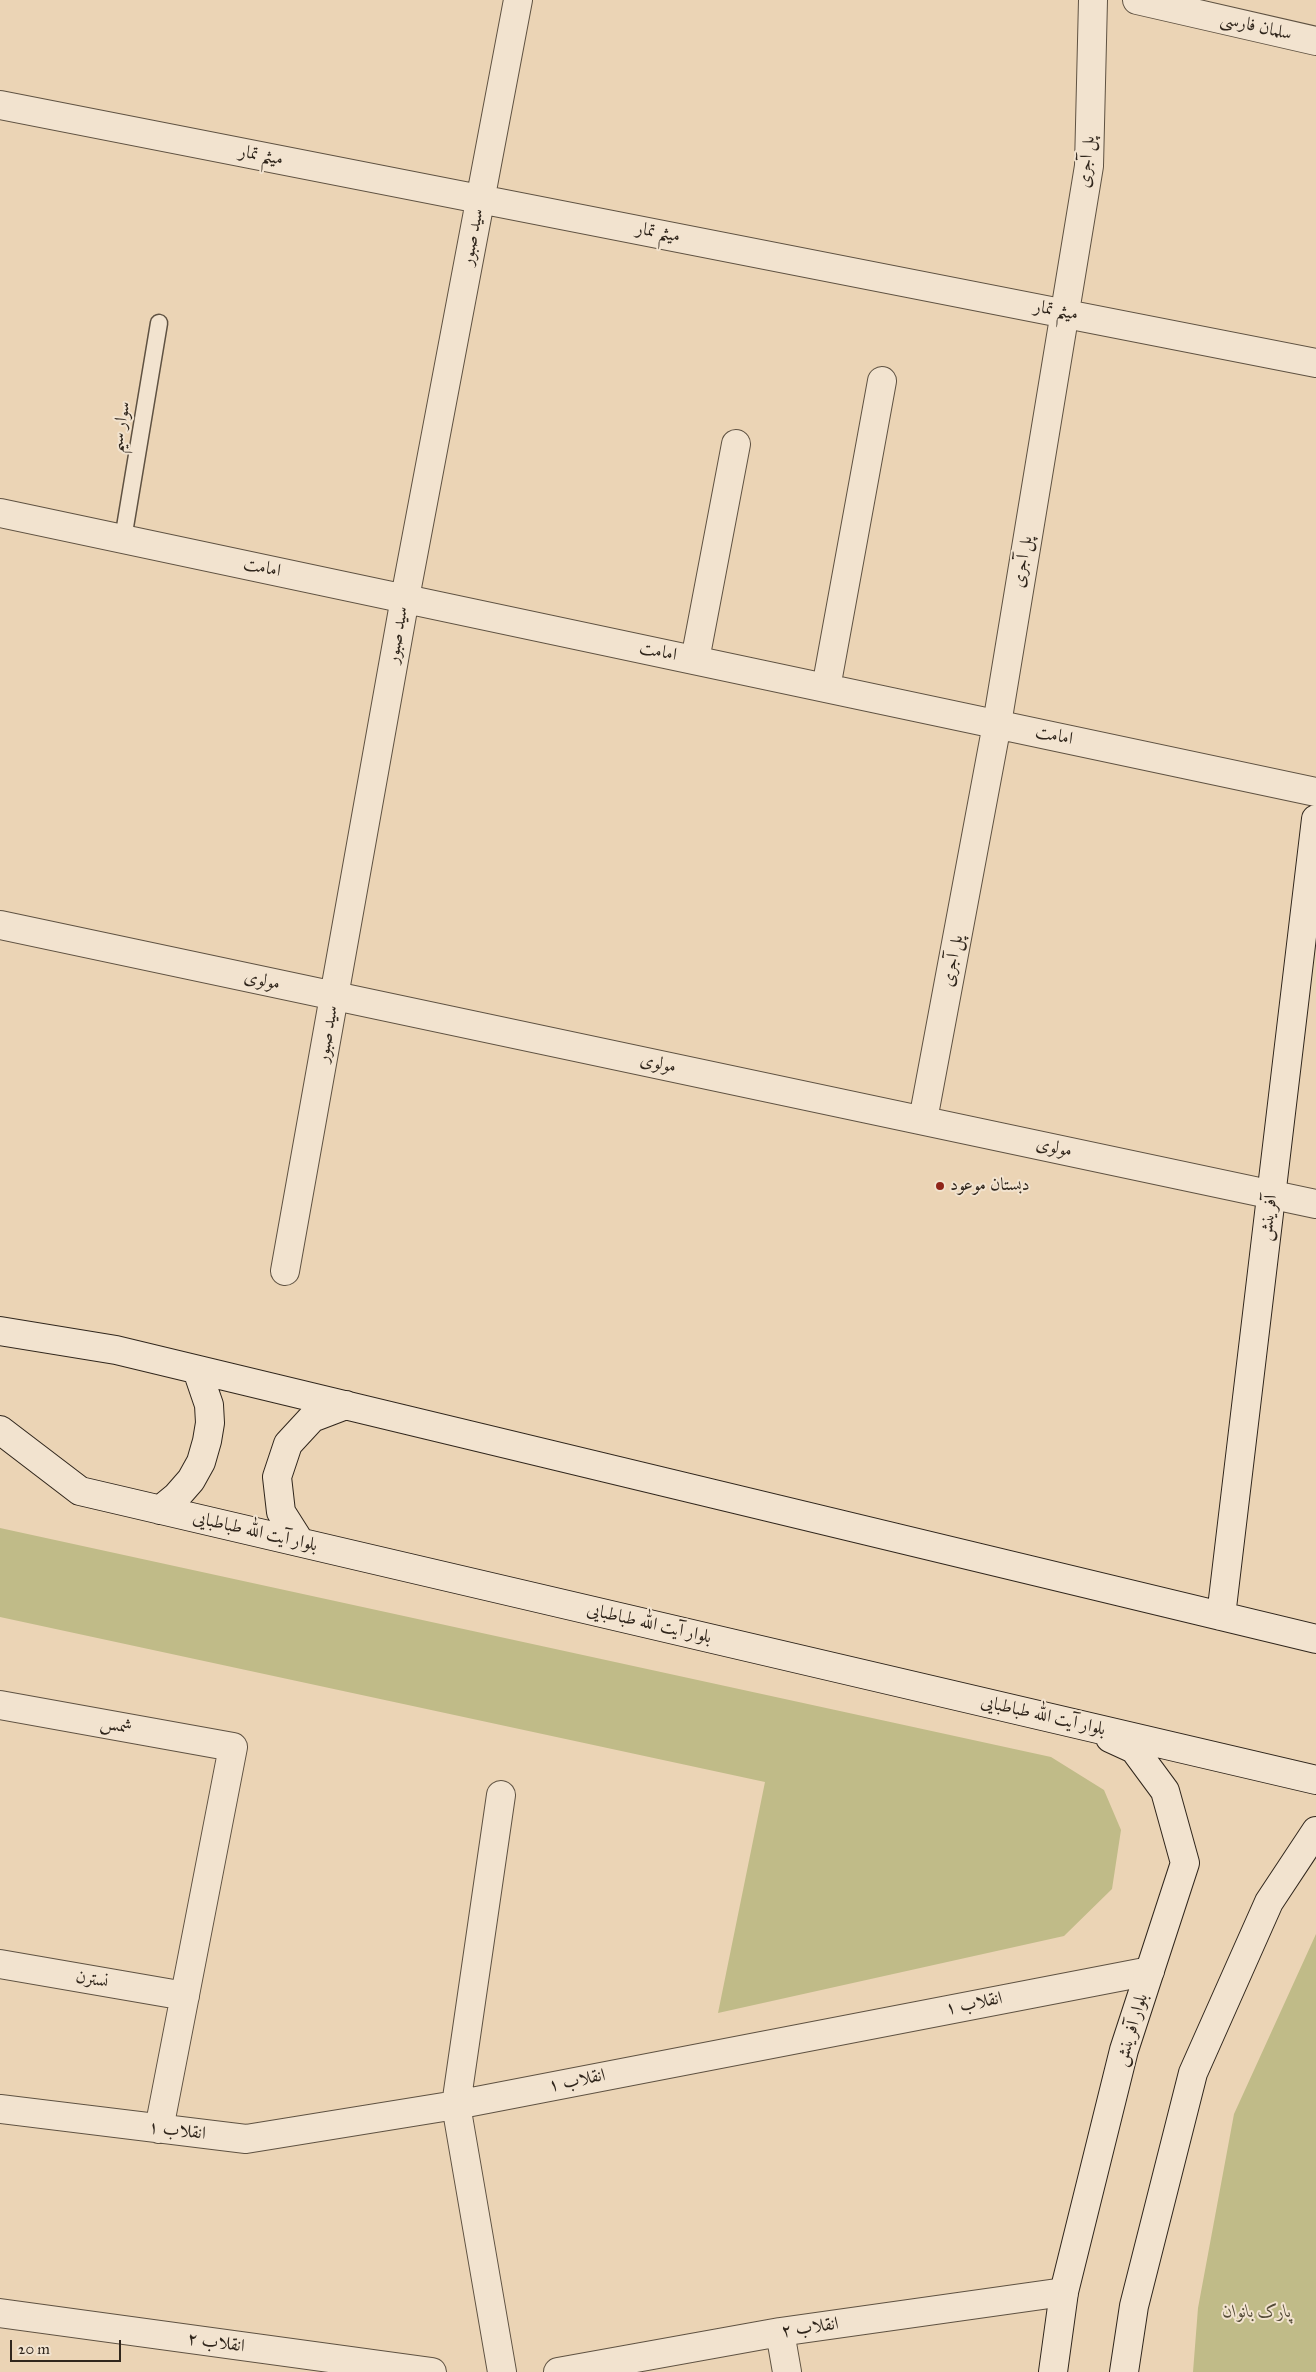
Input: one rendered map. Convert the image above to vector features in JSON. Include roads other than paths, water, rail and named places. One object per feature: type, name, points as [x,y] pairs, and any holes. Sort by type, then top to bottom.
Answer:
[{"type":"street","name":"سید صبور","points":[[285,1271],[405,598],[518,0]]},
{"type":"street","name":"پل آجری","points":[[923,1120],[997,724],[1063,312],[1089,166],[1093,0]]},
{"type":"street","name":"سلمان فارسی","points":[[1148,1],[1316,41]]},
{"type":"street","name":"میثم تمار","points":[[0,105],[1316,362]]},
{"type":"street","points":[[826,688],[882,381]]},
{"type":"street","points":[[696,660],[736,444]]},
{"type":"street","name":"امامت","points":[[0,513],[1316,792]]},
{"type":"street","name":"آفرینش","points":[[1222,1616],[1316,819]]},
{"type":"street","name":"مولوی","points":[[0,925],[1316,1204]]},
{"type":"street","points":[[0,1330],[116,1350],[1316,1639]]},
{"type":"street","points":[[160,1510],[177,1496],[191,1480],[201,1462],[207,1442],[210,1423],[208,1405],[197,1370]]},
{"type":"street","points":[[300,1542],[281,1512],[277,1477],[288,1444],[312,1418],[346,1405]]},
{"type":"street","name":"بلوار آیت الله طباطبایی","points":[[0,1430],[80,1490],[1316,1780]]},
{"type":"street","name":"شمس","points":[[0,1705],[233,1747],[185,1996]]},
{"type":"street","name":"بلوار آفرینش","points":[[1053,2372],[1064,2292],[1124,2050],[1185,1864],[1165,1791],[1134,1749],[1089,1727]]},
{"type":"street","points":[[501,1795],[456,2105],[502,2372]]},
{"type":"street","points":[[1124,2372],[1134,2306],[1193,2073],[1269,1902],[1316,1831]]},
{"type":"street","name":"نسترن","points":[[0,1964],[185,1996]]},
{"type":"street","name":"انقلاب ۱","points":[[0,2109],[246,2139],[456,2105],[1150,1970]]},
{"type":"street","points":[[159,2129],[185,1996]]},
{"type":"street","name":"انقلاب ۲","points":[[558,2372],[780,2332],[1064,2292]]},
{"type":"street","name":"انقلاب ۲","points":[[0,2313],[432,2372]]},
{"type":"street","points":[[780,2332],[787,2372]]},
{"type":"lane","name":"سوار سیم","points":[[123,539],[159,323]]},
{"type":"place","name":"دبستان موعود","points":[[940,1186]]},
{"type":"park label","name":"پارک بانوان","points":[[1257,2313]]}]
